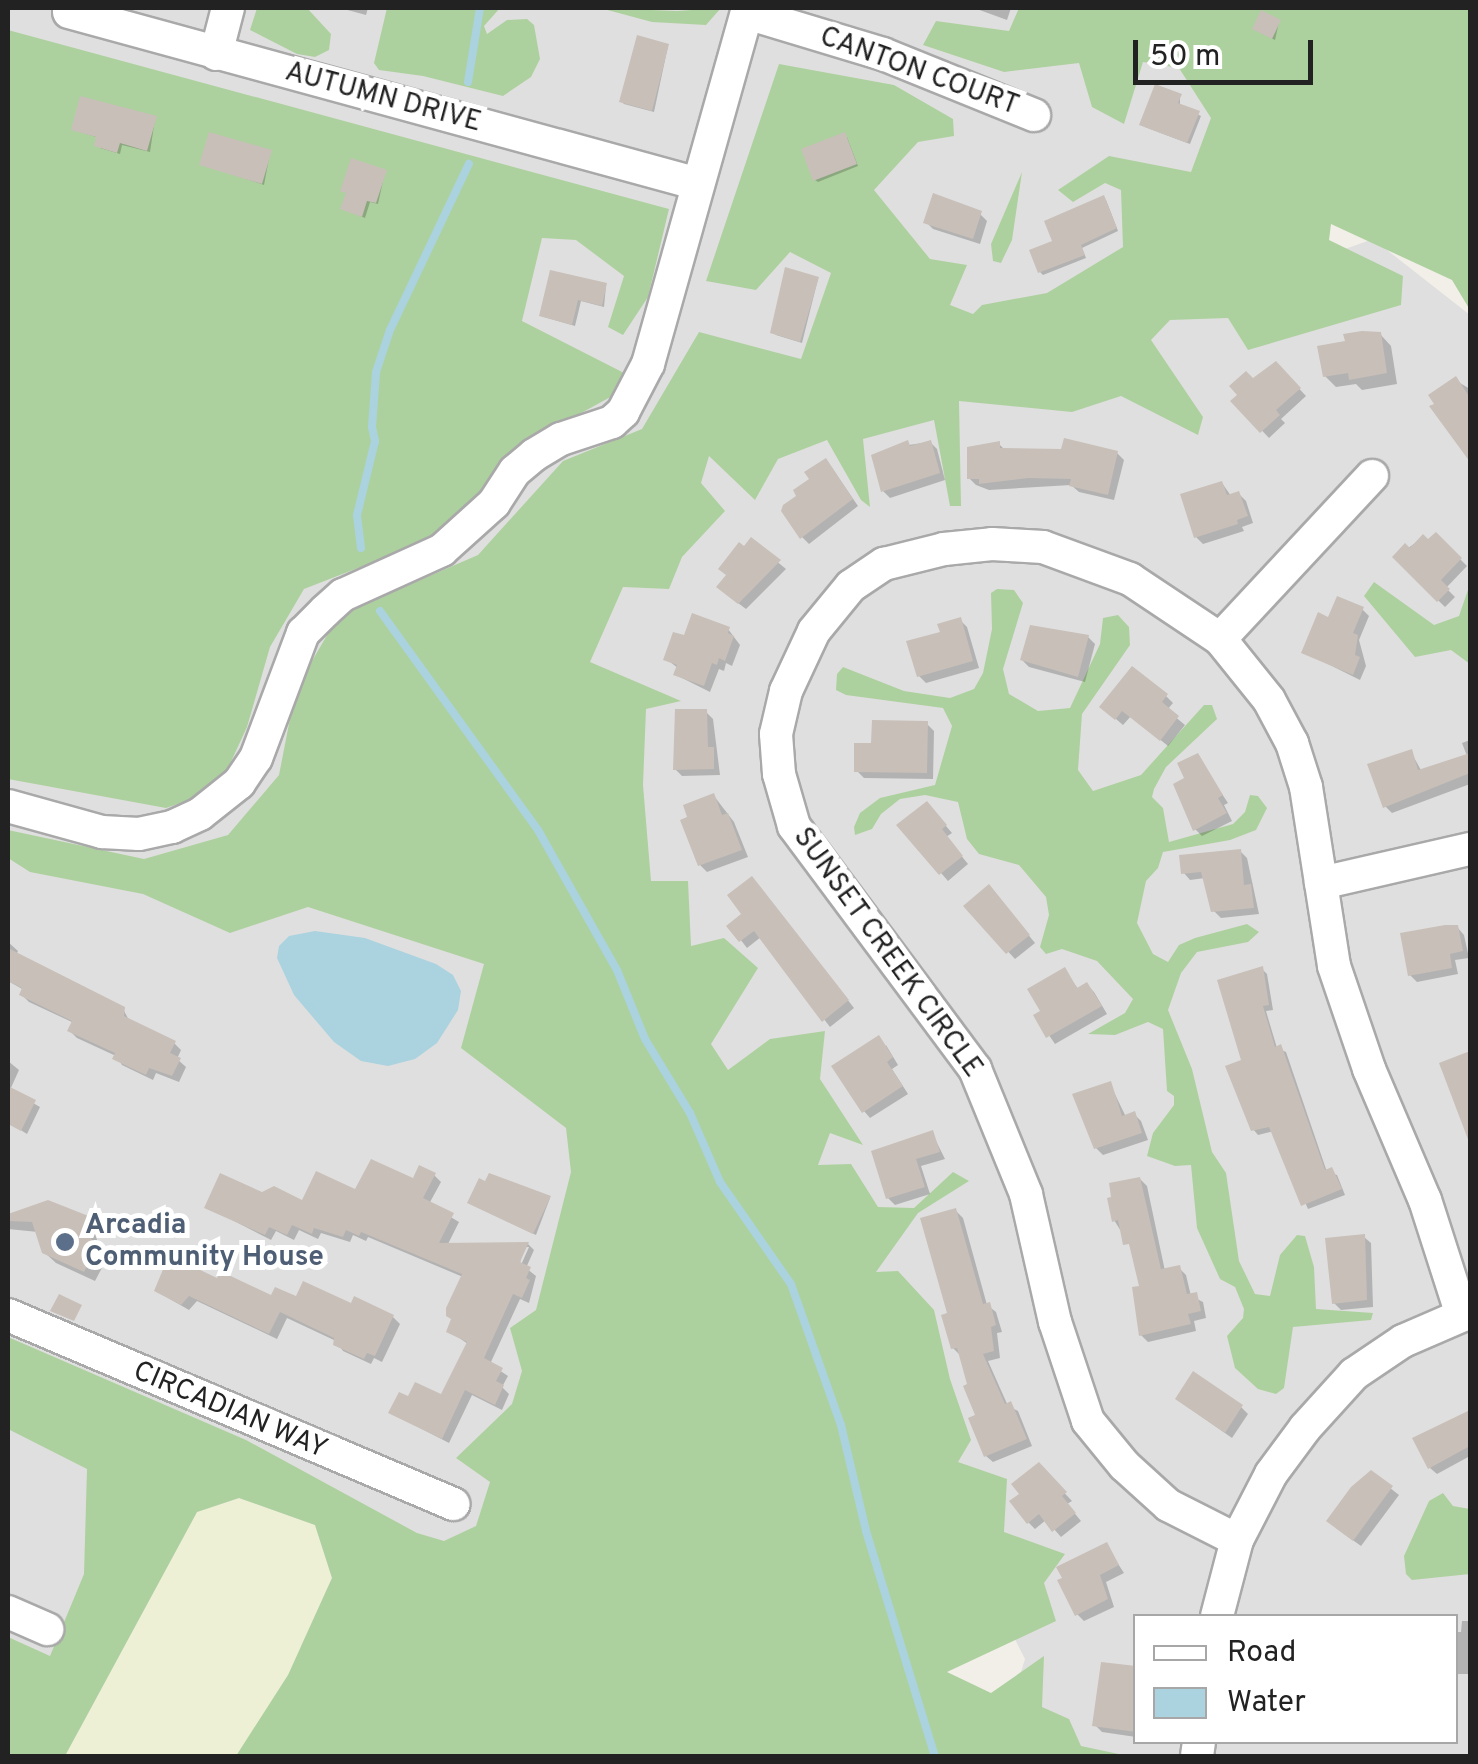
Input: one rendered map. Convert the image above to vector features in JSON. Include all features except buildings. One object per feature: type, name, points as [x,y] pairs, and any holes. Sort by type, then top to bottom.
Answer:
[{"type":"street","points":[[216,54],[228,8]]},
{"type":"street","points":[[8,806],[102,832],[139,834],[172,828],[200,814],[239,783],[256,758],[303,633],[325,610],[343,596],[442,550],[494,503],[515,471],[534,455],[562,439],[612,422],[636,392],[648,364],[748,10]]},
{"type":"street","name":"CANTON COURT","points":[[748,10],[883,54],[1034,115]]},
{"type":"street","name":"AUTUMN DRIVE","points":[[69,12],[698,184]]},
{"type":"street","points":[[1220,639],[1372,476]]},
{"type":"street","name":"SUNSET CREEK CIRCLE","points":[[1237,1540],[1168,1505],[1124,1465],[1088,1422],[1054,1322],[1026,1194],[974,1069],[943,1022],[794,826],[778,774],[776,734],[786,692],[814,631],[852,586],[884,564],[944,549],[992,544],[1043,547],[1130,579],[1220,639],[1268,700],[1292,743],[1306,788],[1334,966],[1466,1314]]},
{"type":"street","points":[[1321,883],[1470,849]]},
{"type":"street","points":[[1218,1614],[1237,1540],[1271,1474],[1354,1374],[1403,1341],[1466,1314]]},
{"type":"street","name":"CIRCADIAN WAY","points":[[8,1316],[454,1504]]},
{"type":"street","points":[[8,1612],[46,1629]]},
{"type":"shaded area","points":[[8,8],[1470,8],[1059,352],[1373,239],[1470,315],[1470,1756],[995,1756],[1025,1659],[984,1579],[471,1584],[8,1756]]},
{"type":"green space","points":[[257,8],[307,8],[331,34],[329,50],[315,57],[297,54],[250,30]]},
{"type":"green space","points":[[387,8],[500,8],[484,26],[487,34],[507,20],[527,19],[534,25],[540,59],[531,77],[503,96],[423,76],[379,70],[374,63]]},
{"type":"green space","points":[[600,8],[721,8],[706,25],[652,22]]},
{"type":"green space","points":[[1019,8],[1470,8],[1470,310],[1452,280],[1331,224],[1329,240],[1403,276],[1401,305],[1248,350],[1228,318],[1170,320],[1151,340],[1203,417],[1198,435],[1121,396],[1072,412],[959,401],[961,506],[950,506],[934,420],[863,439],[870,507],[861,500],[827,440],[778,459],[755,500],[709,456],[701,483],[725,511],[682,557],[669,589],[623,587],[590,662],[681,701],[646,709],[643,785],[651,881],[688,881],[691,946],[724,938],[758,968],[711,1044],[728,1070],[770,1039],[825,1031],[820,1079],[863,1145],[830,1133],[818,1165],[851,1164],[878,1207],[914,1208],[953,1172],[969,1181],[918,1213],[876,1272],[898,1271],[934,1310],[950,1379],[971,1440],[958,1462],[1007,1479],[1004,1532],[1065,1554],[1044,1583],[1056,1621],[947,1672],[991,1693],[1044,1656],[1042,1707],[1069,1719],[1081,1746],[1128,1756],[236,1756],[288,1675],[332,1578],[315,1525],[239,1498],[197,1512],[65,1756],[8,1756],[8,1637],[50,1656],[84,1574],[87,1469],[8,1429],[8,1337],[246,1440],[417,1533],[444,1541],[476,1526],[490,1482],[456,1458],[512,1404],[522,1371],[510,1328],[536,1310],[571,1172],[566,1128],[461,1048],[484,964],[308,907],[230,933],[143,894],[30,872],[8,858],[8,830],[144,859],[228,835],[279,775],[296,688],[339,615],[478,555],[563,461],[642,429],[699,332],[801,359],[831,273],[790,252],[756,290],[706,281],[779,64],[894,85],[953,119],[954,136],[918,142],[874,190],[930,259],[967,265],[950,305],[973,314],[982,305],[1047,293],[1123,247],[1121,190],[1105,183],[1073,202],[1058,190],[1109,156],[1191,172],[1211,118],[1179,68],[1143,62],[1124,124],[1092,107],[1079,63],[1004,72],[923,45],[936,21],[1009,31]]},
{"type":"green space","points":[[8,30],[669,209],[648,297],[623,335],[608,327],[624,276],[576,240],[542,238],[522,321],[628,375],[625,389],[523,445],[440,536],[304,589],[270,647],[247,727],[218,790],[166,808],[8,779]]},
{"type":"green space","points":[[1022,172],[1012,240],[1001,263],[993,261],[991,244]]},
{"type":"green space","points":[[1374,582],[1434,625],[1459,616],[1470,584],[1470,664],[1451,650],[1415,657],[1364,596]]},
{"type":"green space","points":[[997,589],[1014,590],[1023,603],[1003,669],[1009,694],[1038,711],[1070,708],[1100,644],[1103,618],[1118,615],[1129,627],[1130,645],[1082,714],[1078,770],[1093,791],[1141,775],[1204,705],[1212,705],[1217,719],[1166,767],[1154,789],[1152,797],[1163,808],[1169,842],[1233,824],[1245,812],[1250,795],[1258,796],[1267,808],[1256,830],[1230,840],[1163,852],[1158,868],[1146,881],[1137,923],[1153,954],[1168,962],[1179,945],[1195,938],[1247,924],[1259,932],[1248,942],[1197,952],[1181,973],[1168,1010],[1192,1069],[1212,1152],[1226,1173],[1239,1261],[1255,1294],[1270,1296],[1280,1255],[1297,1235],[1305,1236],[1314,1267],[1316,1309],[1373,1313],[1371,1320],[1293,1327],[1284,1388],[1276,1394],[1258,1389],[1235,1368],[1227,1336],[1243,1318],[1244,1309],[1235,1287],[1220,1279],[1197,1228],[1191,1165],[1175,1166],[1147,1156],[1153,1133],[1174,1105],[1174,1096],[1167,1091],[1163,1029],[1148,1022],[1115,1035],[1088,1034],[1125,1013],[1133,999],[1097,961],[1062,949],[1046,954],[1040,947],[1049,915],[1046,897],[1019,865],[979,854],[967,839],[958,802],[925,795],[900,799],[881,814],[872,829],[855,835],[860,813],[880,798],[935,785],[952,726],[943,708],[846,695],[836,690],[837,674],[843,667],[904,691],[950,698],[974,689],[983,673],[992,629],[991,593]]},
{"type":"green space","points":[[1443,1493],[1453,1506],[1470,1509],[1470,1574],[1412,1580],[1406,1574],[1404,1556],[1429,1501]]},
{"type":"green space","points":[[239,1498],[315,1525],[332,1578],[288,1675],[255,1728],[236,1756],[65,1756],[197,1512]]},
{"type":"water","points":[[315,931],[365,938],[436,964],[453,975],[461,991],[458,1010],[437,1043],[415,1059],[388,1066],[361,1061],[334,1042],[294,995],[277,958],[279,946],[289,936]]},
{"type":"waterway","points":[[468,82],[480,8]]},
{"type":"waterway","points":[[361,548],[357,515],[375,441],[372,427],[376,372],[390,330],[469,164]]},
{"type":"waterway","points":[[380,611],[538,830],[617,970],[645,1039],[690,1113],[720,1182],[791,1284],[841,1425],[866,1531],[935,1756]]},
{"type":"place","name":"Arcadia Community House","points":[[65,1242]]}]
